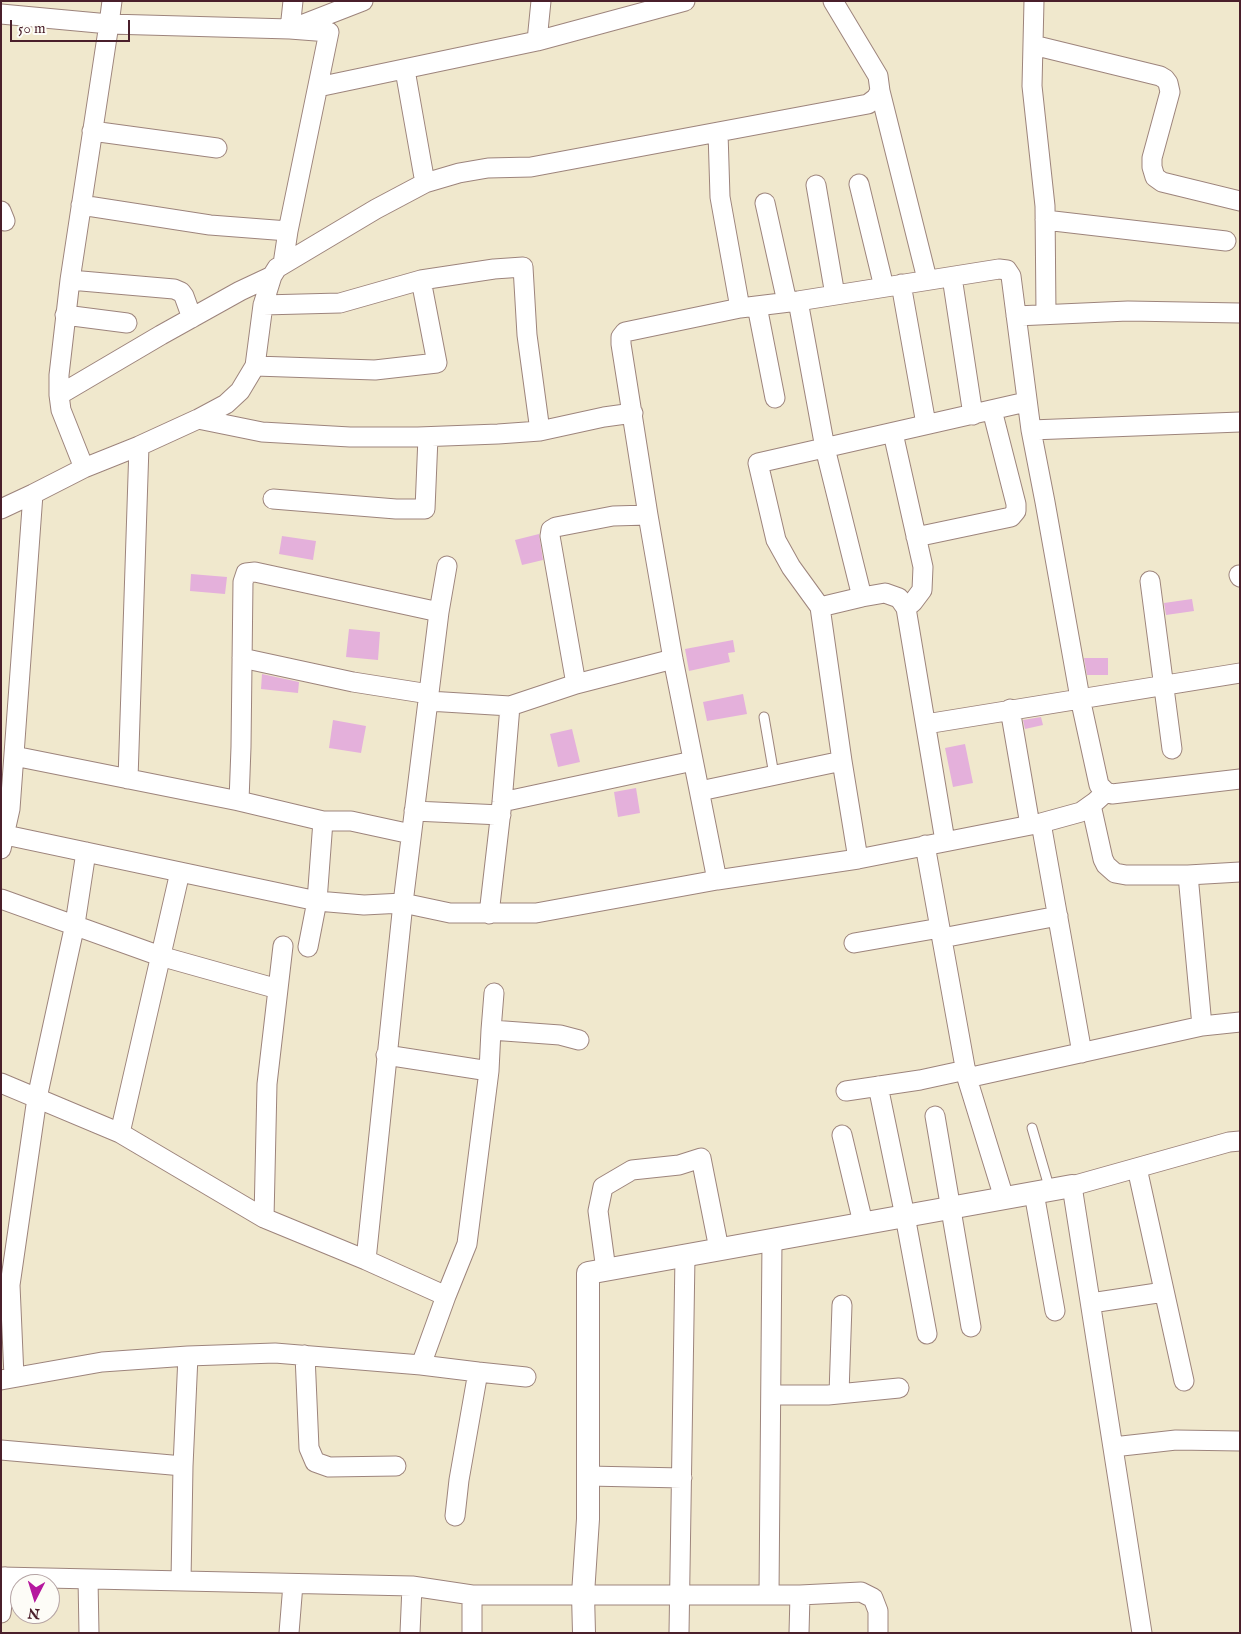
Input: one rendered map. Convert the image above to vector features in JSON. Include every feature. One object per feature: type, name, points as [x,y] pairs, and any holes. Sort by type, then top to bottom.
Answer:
[{"type":"street","points":[[84,468],[61,410],[59,375],[65,315],[112,1]]},
{"type":"street","points":[[290,29],[293,1]]},
{"type":"street","points":[[290,29],[363,1]]},
{"type":"street","points":[[537,42],[542,1]]},
{"type":"street","points":[[318,87],[537,42],[685,1]]},
{"type":"street","points":[[833,1],[878,76],[880,91],[927,279]]},
{"type":"street","points":[[1034,1],[1032,86],[1045,206],[1046,314]]},
{"type":"street","points":[[1,14],[109,24],[290,29],[329,32],[288,231],[278,270],[264,305],[255,366],[240,391],[226,404],[198,419],[139,446],[84,468],[1,509]]},
{"type":"street","points":[[1033,45],[1160,76],[1165,79],[1170,92],[1152,158],[1155,176],[1162,182],[1240,201]]},
{"type":"street","points":[[405,70],[425,183]]},
{"type":"street","points":[[59,395],[278,270],[376,209],[425,183],[459,173],[488,168],[531,167],[868,104],[876,98],[880,91]]},
{"type":"street","points":[[92,131],[217,148]]},
{"type":"street","points":[[718,132],[720,197],[775,398]]},
{"type":"street","points":[[816,184],[835,295]]},
{"type":"street","points":[[859,184],[893,285],[926,424]]},
{"type":"street","points":[[765,203],[792,301],[825,448],[862,597]]},
{"type":"street","points":[[81,206],[210,225],[288,231]]},
{"type":"street","points":[[1045,220],[1226,241]]},
{"type":"street","points":[[264,305],[340,303],[421,280],[494,269],[523,267],[527,335],[540,431]]},
{"type":"street","points":[[718,880],[673,659],[620,344],[621,337],[625,332],[749,307],[835,295],[927,279],[999,269],[1007,270],[1011,276],[1026,402],[1080,698],[1099,786],[1112,794],[1240,779]]},
{"type":"street","points":[[952,277],[973,415]]},
{"type":"street","points":[[70,280],[174,289],[181,292],[184,296],[192,318]]},
{"type":"street","points":[[255,366],[376,370],[437,363],[421,280]]},
{"type":"street","points":[[1016,316],[1128,311],[1240,313]]},
{"type":"street","points":[[65,315],[126,323]]},
{"type":"street","points":[[858,859],[820,608],[791,567],[776,540],[758,463],[1026,402]]},
{"type":"street","points":[[916,536],[1011,517],[1016,511],[1016,504],[992,410]]},
{"type":"street","points":[[198,419],[262,432],[350,437],[428,437],[540,431],[604,417],[633,414]]},
{"type":"street","points":[[1031,430],[1240,422]]},
{"type":"street","points":[[893,432],[923,567],[922,590],[914,602],[906,608]]},
{"type":"street","points":[[273,499],[396,509],[425,509],[428,437]]},
{"type":"street","points":[[128,779],[139,446]]},
{"type":"street","points":[[33,494],[10,694],[14,756],[10,809],[2,839],[86,852],[317,901],[364,905],[402,903],[450,913],[536,913],[718,880],[858,859],[1036,824],[1080,812],[1106,792]]},
{"type":"street","points":[[576,684],[550,536],[551,530],[556,527],[613,516],[648,515]]},
{"type":"street","points":[[366,1260],[402,903],[439,612],[447,566]]},
{"type":"street","points":[[240,801],[243,582],[246,573],[250,572],[439,612]]},
{"type":"street","points":[[1150,581],[1172,750]]},
{"type":"street","points":[[820,608],[884,593],[899,598],[906,608],[945,841]]},
{"type":"street","points":[[242,658],[428,698],[510,706],[576,684],[673,659]]},
{"type":"street","points":[[926,724],[1240,673]]},
{"type":"street","points":[[489,914],[510,706]]},
{"type":"street","points":[[1010,710],[1058,916],[1082,1053]]},
{"type":"street","points":[[14,756],[240,801],[323,821],[351,822],[411,834]]},
{"type":"street","points":[[414,810],[501,809],[693,761]]},
{"type":"street","points":[[700,791],[842,761]]},
{"type":"street","points":[[1091,805],[1103,859],[1106,865],[1115,873],[1126,875],[1188,875],[1240,872]]},
{"type":"street","points":[[308,947],[317,901],[323,821]]},
{"type":"street","points":[[925,845],[966,1074],[1004,1198]]},
{"type":"street","points":[[86,852],[75,924],[37,1098],[6,1284],[7,1378],[102,1362],[188,1356],[275,1353],[421,1365],[526,1377]]},
{"type":"street","points":[[120,1133],[180,872]]},
{"type":"street","points":[[1188,875],[1202,1026]]},
{"type":"street","points":[[1,899],[160,956],[278,989]]},
{"type":"street","points":[[854,943],[941,933],[1058,916]]},
{"type":"street","points":[[264,1218],[267,1084],[283,946]]},
{"type":"street","points":[[421,1365],[467,1244],[489,1071],[494,993]]},
{"type":"street","points":[[846,1091],[966,1074],[1082,1053],[1202,1026],[1240,1022]]},
{"type":"street","points":[[491,1030],[560,1034],[579,1040]]},
{"type":"street","points":[[386,1056],[489,1071]]},
{"type":"street","points":[[1,1084],[120,1133],[264,1218],[366,1260],[446,1296]]},
{"type":"street","points":[[878,1086],[927,1334]]},
{"type":"street","points":[[935,1116],[971,1327]]},
{"type":"street","points":[[842,1135],[863,1223]]},
{"type":"street","points":[[584,1633],[583,1594],[588,1519],[588,1273],[1072,1186],[1240,1141]]},
{"type":"street","points":[[606,1270],[598,1211],[603,1187],[632,1170],[679,1166],[701,1158],[719,1249]]},
{"type":"street","points":[[1137,1168],[1184,1380]]},
{"type":"street","points":[[1072,1186],[1142,1633]]},
{"type":"street","points":[[1042,1191],[1055,1311]]},
{"type":"street","points":[[769,1595],[772,1240]]},
{"type":"street","points":[[679,1633],[685,1256]]},
{"type":"street","points":[[1091,1303],[1164,1292]]},
{"type":"street","points":[[839,1394],[842,1305]]},
{"type":"street","points":[[305,1355],[308,1448],[314,1462],[329,1467],[396,1466]]},
{"type":"street","points":[[181,1581],[183,1466],[188,1356]]},
{"type":"street","points":[[455,1516],[459,1480],[478,1372]]},
{"type":"street","points":[[771,1395],[839,1394],[899,1388]]},
{"type":"street","points":[[1113,1446],[1176,1440],[1240,1441]]},
{"type":"street","points":[[1,1450],[183,1466]]},
{"type":"street","points":[[588,1476],[682,1478]]},
{"type":"street","points":[[1,1613],[3,1577],[412,1586],[472,1594],[800,1595],[861,1592],[873,1598],[878,1611],[878,1633]]},
{"type":"street","points":[[88,1579],[89,1633]]},
{"type":"street","points":[[289,1633],[293,1584]]},
{"type":"street","points":[[410,1633],[412,1586]]},
{"type":"street","points":[[472,1594],[472,1633]]},
{"type":"street","points":[[799,1633],[800,1595]]},
{"type":"lane","points":[[764,717],[774,775]]},
{"type":"lane","points":[[1032,1128],[1042,1191]]},
{"type":"building","points":[[539,534],[543,560],[522,565],[515,540]]},
{"type":"building","points":[[282,536],[316,541],[313,560],[279,554]]},
{"type":"building","points":[[191,574],[227,577],[225,594],[190,591]]},
{"type":"building","points":[[1192,599],[1194,611],[1166,615],[1164,603]]},
{"type":"building","points":[[349,629],[380,632],[378,660],[346,657]]},
{"type":"building","points":[[733,640],[735,652],[728,653],[730,662],[689,671],[685,649]]},
{"type":"building","points":[[1084,658],[1108,658],[1108,675],[1087,675]]},
{"type":"building","points":[[262,674],[299,682],[298,693],[261,689]]},
{"type":"building","points":[[743,694],[747,714],[707,721],[703,702]]},
{"type":"building","points":[[1041,717],[1043,725],[1025,729],[1023,720]]},
{"type":"building","points":[[333,720],[366,726],[361,753],[329,748]]},
{"type":"building","points":[[572,729],[580,762],[558,767],[550,734]]},
{"type":"building","points":[[965,744],[973,783],[953,787],[945,748]]},
{"type":"building","points":[[636,788],[640,813],[618,817],[614,792]]}]
